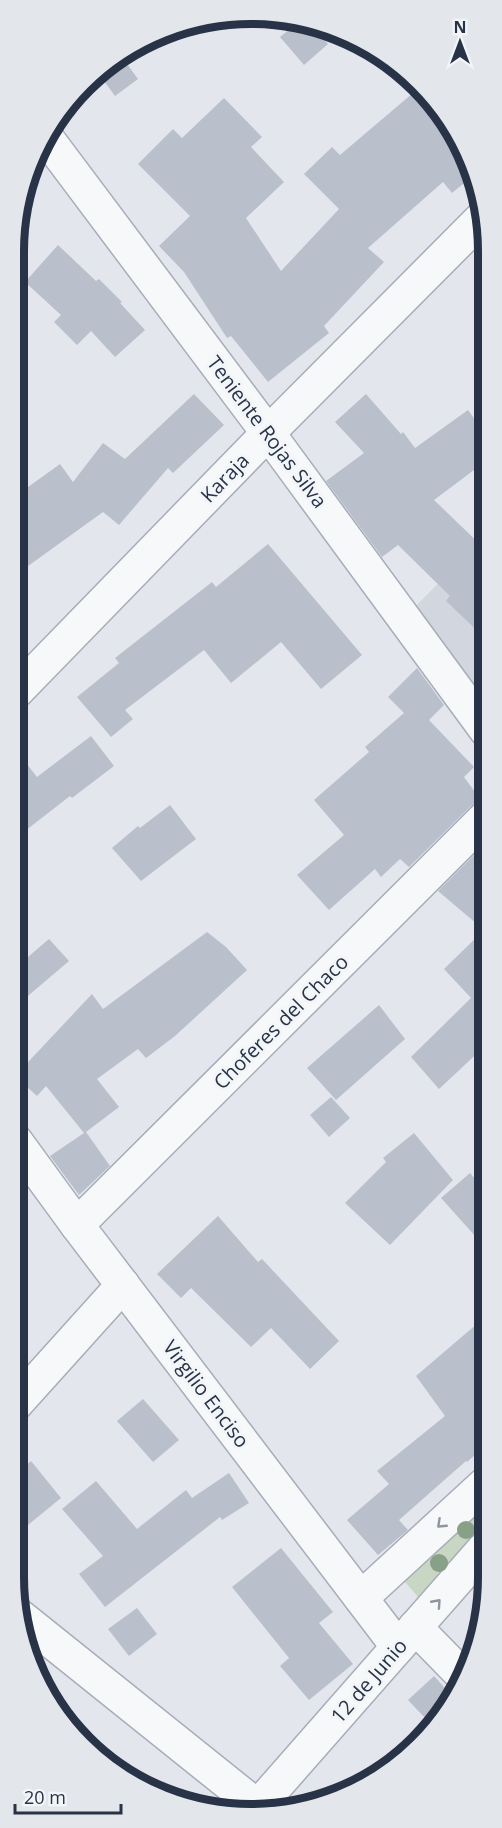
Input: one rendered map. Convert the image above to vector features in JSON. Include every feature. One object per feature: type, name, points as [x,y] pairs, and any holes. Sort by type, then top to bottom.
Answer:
[{"type":"street","name":"Teniente Rojas Silva","points":[[51,143],[268,433],[478,719]]},
{"type":"street","name":"Karaja","points":[[24,684],[268,433],[476,224]]},
{"type":"street","name":"Choferes del Chaco","points":[[77,1225],[478,825]]},
{"type":"street","name":"Virgilio Enciso","points":[[24,1152],[361,1598],[407,1637],[457,1672]]},
{"type":"street","points":[[24,1395],[123,1285]]},
{"type":"street","points":[[361,1598],[478,1491]]},
{"type":"street","name":"12 de Junio","points":[[261,1804],[478,1557]]},
{"type":"street","points":[[29,1623],[249,1804]]},
{"type":"shaded area","points":[[478,543],[478,704],[409,613]]},
{"type":"green space","points":[[478,1509],[478,1534],[426,1598],[420,1599],[404,1581]]},
{"type":"building","points":[[292,28],[295,28],[320,35],[328,44],[304,65],[280,37]]},
{"type":"building","points":[[125,62],[138,79],[115,96],[103,79]]},
{"type":"building","points":[[414,92],[448,138],[467,181],[452,193],[443,182],[368,248],[384,262],[324,326],[329,333],[268,382],[231,336],[227,338],[184,272],[159,246],[190,216],[138,164],[173,129],[182,138],[224,98],[262,137],[251,147],[284,182],[246,218],[281,271],[339,209],[304,174],[332,147],[340,155]]},
{"type":"building","points":[[58,245],[96,281],[99,279],[145,330],[115,357],[91,331],[77,345],[54,322],[61,315],[25,282]]},
{"type":"building","points":[[194,394],[224,425],[173,473],[168,468],[119,525],[103,512],[24,569],[24,490],[60,464],[73,482],[103,443],[125,459]]},
{"type":"building","points":[[366,394],[401,434],[403,432],[415,448],[468,410],[478,424],[478,467],[434,500],[478,542],[478,631],[446,601],[450,596],[398,545],[382,557],[326,481],[364,453],[335,422]]},
{"type":"building","points":[[268,544],[362,655],[321,689],[281,642],[231,683],[204,650],[125,710],[133,719],[111,737],[77,697],[119,663],[115,658],[212,582],[216,587]]},
{"type":"building","points":[[417,668],[444,705],[429,720],[474,767],[464,777],[478,796],[478,802],[409,867],[400,859],[381,877],[375,869],[329,910],[297,875],[344,835],[314,800],[369,752],[365,747],[404,713],[388,697]]},
{"type":"building","points":[[91,736],[114,766],[24,832],[24,760],[37,777]]},
{"type":"building","points":[[170,805],[196,839],[141,881],[112,848],[138,826],[140,828]]},
{"type":"building","points":[[478,851],[478,925],[438,891]]},
{"type":"building","points":[[207,932],[226,947],[247,970],[175,1036],[146,1058],[138,1049],[97,1079],[119,1107],[86,1132],[110,1166],[79,1195],[50,1156],[84,1133],[46,1086],[37,1096],[24,1084],[24,1066],[92,994],[103,1009]]},
{"type":"building","points":[[478,936],[478,1053],[439,1089],[411,1057],[471,998],[444,969]]},
{"type":"building","points":[[49,939],[69,961],[24,999],[24,960]]},
{"type":"building","points":[[379,1005],[405,1039],[336,1100],[307,1068]]},
{"type":"building","points":[[331,1097],[350,1118],[329,1137],[310,1115]]},
{"type":"building","points":[[414,1133],[453,1180],[390,1245],[345,1203],[386,1162],[383,1158]]},
{"type":"building","points":[[470,1173],[478,1182],[478,1239],[441,1198]]},
{"type":"building","points":[[218,1216],[258,1262],[262,1259],[339,1341],[310,1369],[271,1328],[251,1347],[191,1288],[181,1298],[157,1274]]},
{"type":"building","points":[[478,1323],[478,1452],[399,1520],[408,1530],[378,1555],[347,1520],[389,1484],[377,1471],[445,1416],[416,1376]]},
{"type":"building","points":[[143,1399],[179,1440],[153,1462],[117,1421]]},
{"type":"building","points":[[31,1461],[61,1498],[28,1525],[24,1520],[24,1467]]},
{"type":"building","points":[[229,1473],[249,1503],[222,1520],[220,1517],[105,1607],[79,1574],[103,1556],[62,1509],[96,1481],[137,1529],[186,1490],[192,1498]]},
{"type":"building","points":[[281,1548],[333,1612],[319,1623],[353,1664],[309,1700],[280,1666],[289,1658],[232,1587]]},
{"type":"building","points":[[137,1608],[157,1634],[129,1656],[108,1629]]},
{"type":"building","points":[[434,1676],[448,1691],[427,1720],[408,1700]]}]
